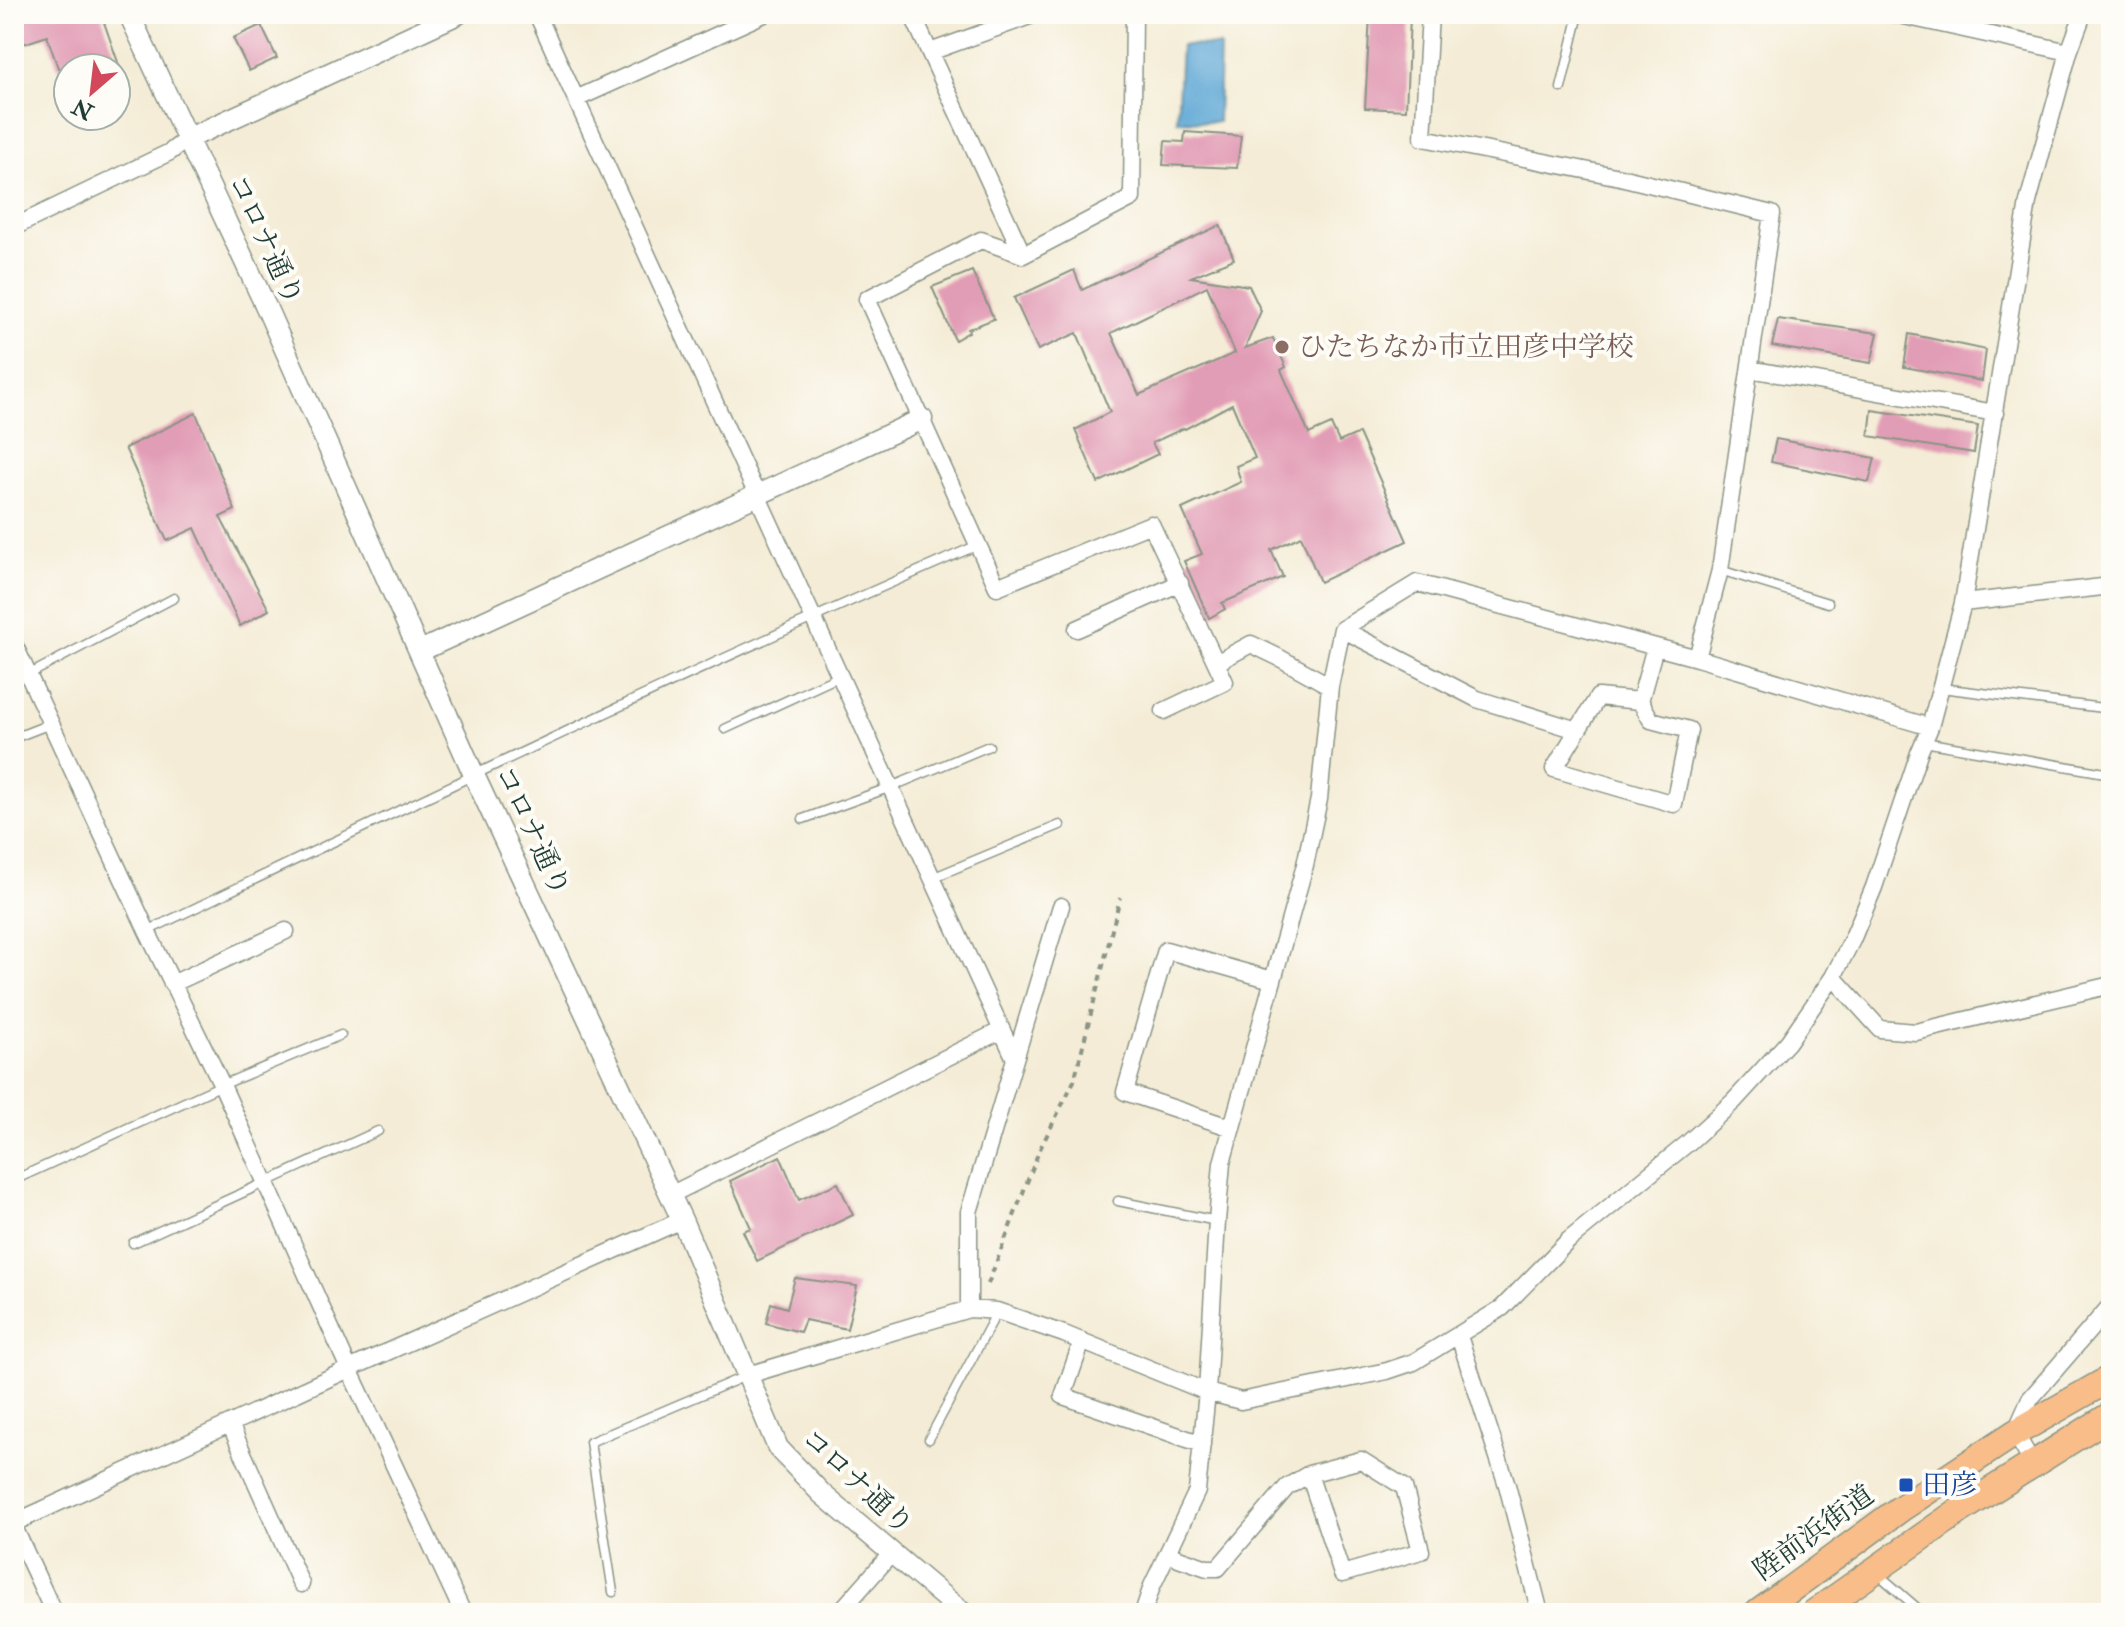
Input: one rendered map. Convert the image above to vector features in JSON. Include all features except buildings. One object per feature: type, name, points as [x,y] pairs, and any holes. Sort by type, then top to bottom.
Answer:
[{"type":"highway","name":"陸前浜街道","points":[[1758,1613],[1900,1509],[2015,1433],[2111,1378]]},
{"type":"highway","points":[[1814,1613],[1962,1509],[2111,1415]]},
{"type":"street","name":"コロナ通り","points":[[129,14],[267,309],[474,775],[682,1220],[778,1448],[822,1494],[963,1613]]},
{"type":"street","points":[[14,227],[170,152],[187,139],[458,14]]},
{"type":"street","points":[[537,14],[1015,1059]]},
{"type":"street","points":[[576,99],[764,14]]},
{"type":"street","points":[[912,14],[1023,255]]},
{"type":"street","points":[[930,52],[1035,14]]},
{"type":"street","points":[[1134,14],[1132,198],[1023,255],[981,240],[867,299],[997,587],[1151,524],[1225,682],[1164,711]]},
{"type":"street","points":[[1430,14],[1423,138],[1620,177],[1772,214],[1720,570],[1697,658]]},
{"type":"street","points":[[1895,14],[2069,52]]},
{"type":"street","points":[[748,1375],[974,1309],[997,1311],[1082,1341],[1207,1392],[1241,1401],[1387,1371],[1414,1362],[1502,1308],[1569,1240],[1688,1143],[1734,1101],[1788,1042],[1833,977],[1874,887],[1927,735],[1963,603],[2028,202],[2069,52],[2083,14]]},
{"type":"street","points":[[1750,369],[1995,413]]},
{"type":"street","points":[[420,651],[922,419]]},
{"type":"street","points":[[1077,629],[1180,583]]},
{"type":"street","points":[[1143,1613],[1152,1586],[1197,1491],[1207,1392],[1222,1163],[1305,865],[1319,799],[1330,686],[1342,629],[1417,583],[1697,658],[1927,735]]},
{"type":"street","points":[[1963,603],[2111,586]]},
{"type":"street","points":[[1342,629],[1477,699],[1577,730]]},
{"type":"street","points":[[14,644],[222,1085],[463,1613]]},
{"type":"street","points":[[1216,663],[1251,644],[1330,686]]},
{"type":"street","points":[[1640,701],[1598,697],[1554,769],[1674,804],[1689,730],[1651,720],[1640,701],[1655,647]]},
{"type":"street","points":[[974,1309],[969,1212],[1061,906]]},
{"type":"street","points":[[172,984],[286,931]]},
{"type":"street","points":[[1232,1128],[1125,1092],[1166,950],[1272,980]]},
{"type":"street","points":[[1833,977],[1880,1029],[1916,1032],[2111,985]]},
{"type":"street","points":[[670,1195],[1002,1030]]},
{"type":"street","points":[[54,1613],[14,1525],[349,1369],[682,1220]]},
{"type":"street","points":[[2033,1464],[2015,1433],[2030,1399],[2111,1305]]},
{"type":"street","points":[[1459,1336],[1507,1485],[1540,1613]]},
{"type":"street","points":[[1082,1341],[1063,1396],[1202,1444]]},
{"type":"street","points":[[230,1424],[301,1584]]},
{"type":"street","points":[[1167,1554],[1207,1568],[1218,1568],[1287,1487],[1309,1474],[1361,1460],[1404,1487],[1421,1551],[1342,1574],[1309,1474]]},
{"type":"street","points":[[839,1613],[891,1554]]},
{"type":"lane","points":[[1561,88],[1579,14]]},
{"type":"lane","points":[[147,931],[813,617],[979,545]]},
{"type":"lane","points":[[1720,570],[1828,603]]},
{"type":"lane","points":[[28,675],[174,598]]},
{"type":"lane","points":[[725,729],[840,676]]},
{"type":"lane","points":[[1941,688],[2111,709]]},
{"type":"lane","points":[[14,738],[51,723]]},
{"type":"lane","points":[[1927,735],[2111,774]]},
{"type":"lane","points":[[803,819],[989,746]]},
{"type":"lane","points":[[932,878],[1060,825]]},
{"type":"lane","points":[[14,1180],[222,1085],[341,1035]]},
{"type":"lane","points":[[133,1243],[378,1131]]},
{"type":"lane","points":[[1118,1201],[1217,1221]]},
{"type":"lane","points":[[929,1439],[997,1311]]},
{"type":"lane","points":[[613,1592],[590,1442],[748,1375]]},
{"type":"lane","points":[[1873,1570],[1923,1613]]},
{"type":"path","points":[[974,1309],[1039,1151],[1074,1081],[1120,898]]},
{"type":"water","points":[[1181,45],[1220,46],[1218,122],[1177,121]]},
{"type":"place","name":"ひたちなか市立田彦中学校","points":[[1282,347]]},
{"type":"place","name":"田彦","points":[[1906,1485]]}]
